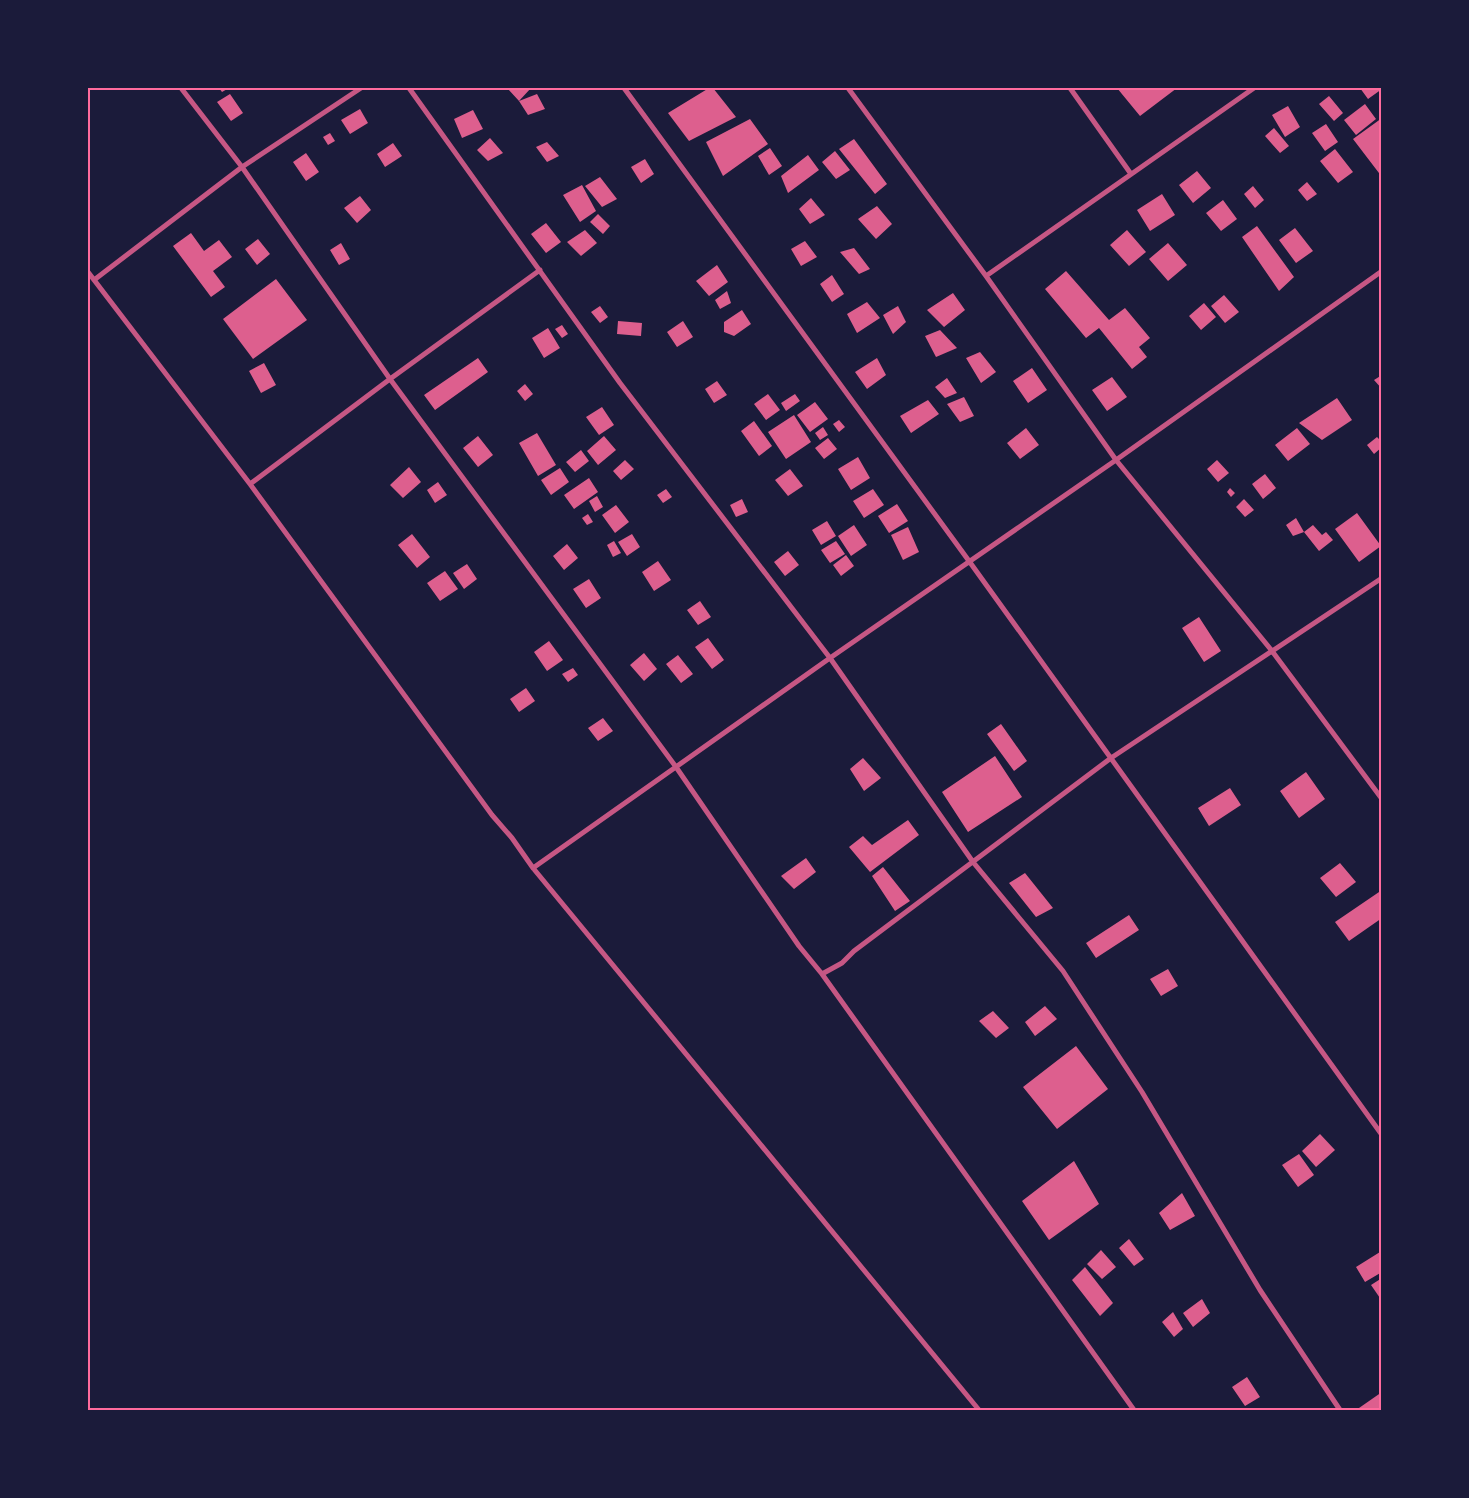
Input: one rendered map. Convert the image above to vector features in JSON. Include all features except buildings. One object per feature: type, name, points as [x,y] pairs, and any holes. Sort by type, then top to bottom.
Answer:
[{"type":"street","points":[[181,88],[242,167],[390,379],[676,767],[799,946],[822,974],[1134,1410]]},
{"type":"street","points":[[94,280],[242,167],[361,88]]},
{"type":"street","points":[[409,88],[620,383],[830,658],[973,862],[1063,971],[1142,1092],[1260,1290],[1340,1410]]},
{"type":"street","points":[[624,88],[970,561],[1382,1135]]},
{"type":"street","points":[[848,88],[986,276],[1116,460],[1272,651],[1382,800]]},
{"type":"street","points":[[1070,88],[1131,174]]},
{"type":"street","points":[[986,276],[1254,88]]},
{"type":"street","points":[[250,484],[540,270]]},
{"type":"street","points":[[533,868],[830,658],[1116,460],[1382,271]]},
{"type":"street","points":[[88,272],[250,484],[492,815],[512,838],[533,868],[979,1410]]},
{"type":"street","points":[[822,974],[842,963],[854,951],[1111,758],[1382,578]]}]
